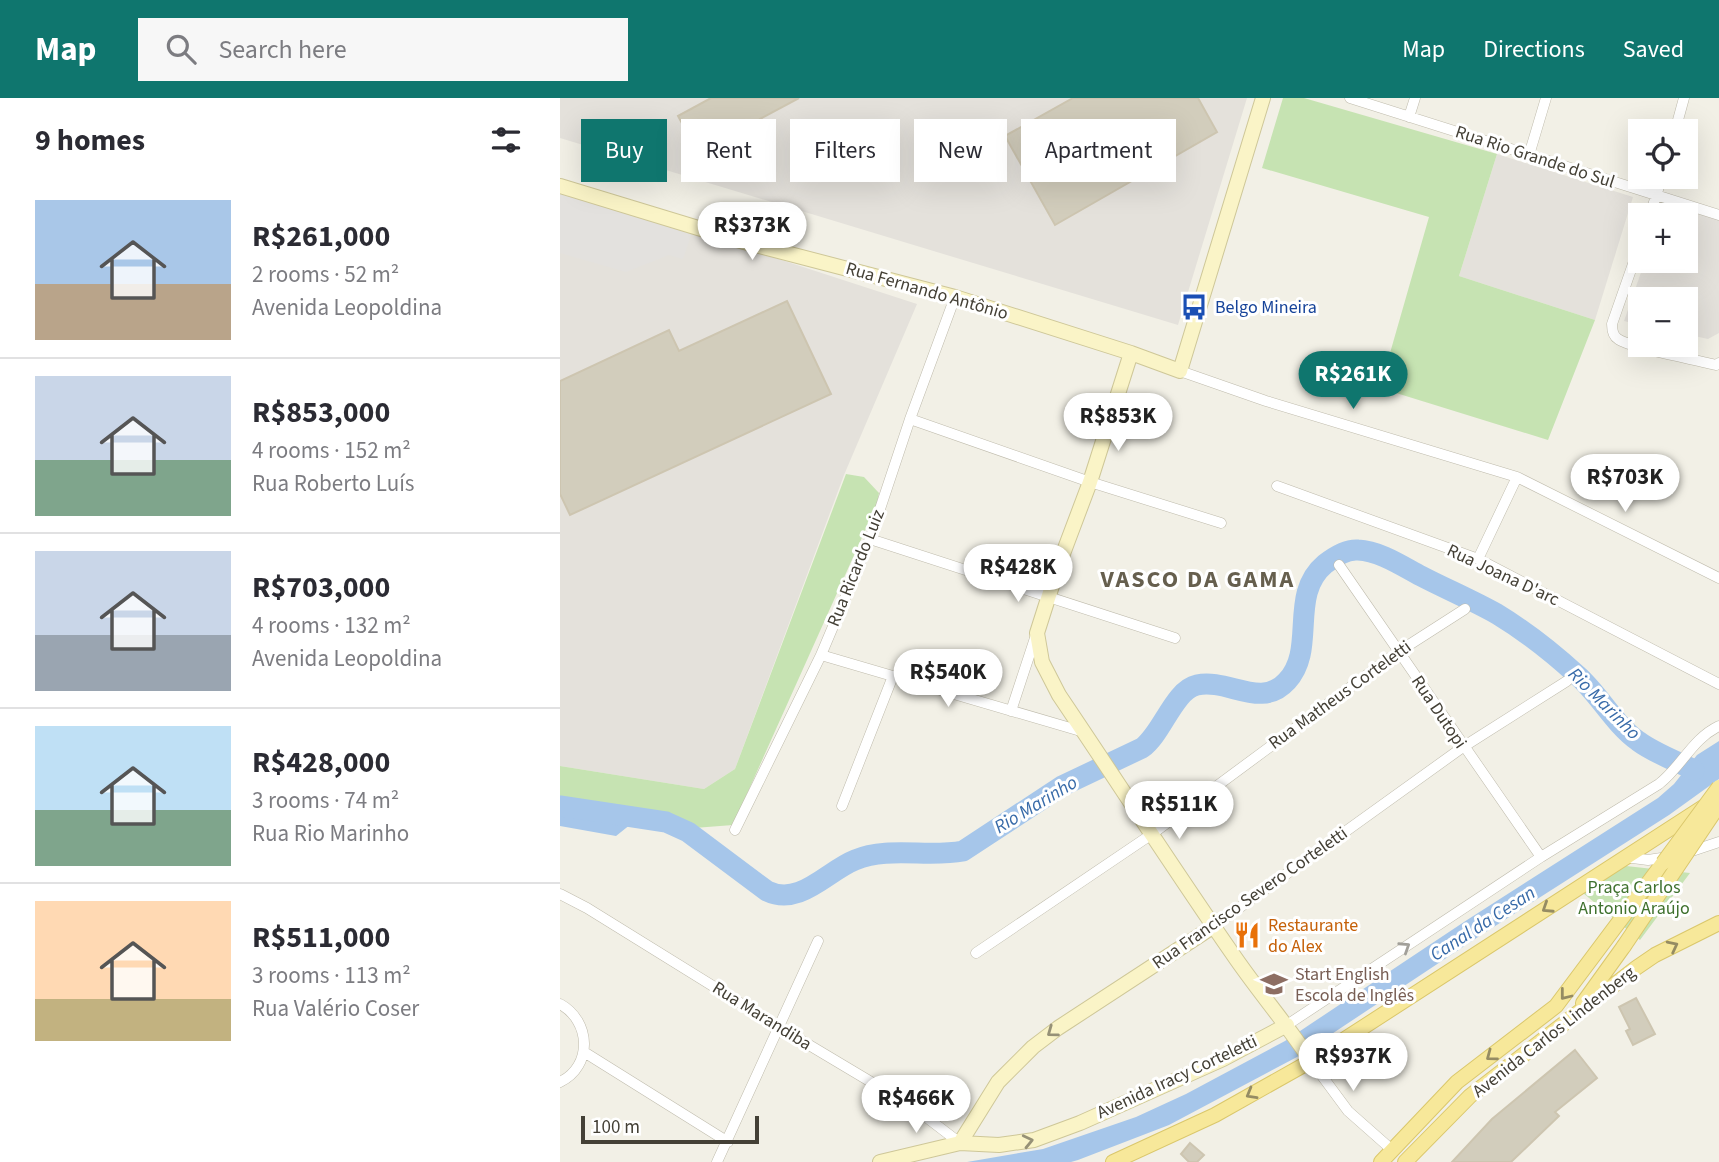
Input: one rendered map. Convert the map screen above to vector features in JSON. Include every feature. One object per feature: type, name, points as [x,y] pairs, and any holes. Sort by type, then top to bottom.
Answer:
[{"type":"main road","name":"Avenida Carlos Lindenberg","points":[[1381,1162],[1457,1082],[1556,1006],[1719,787]]},
{"type":"main road","points":[[1113,1162],[1215,1115],[1699,809],[1719,799]]},
{"type":"main road","points":[[1559,1029],[1577,1011],[1624,946],[1719,805]]},
{"type":"main road","name":"Avenida Carlos Lindenberg","points":[[1405,1162],[1470,1096],[1636,968],[1719,923]]},
{"type":"street","points":[[1264,98],[1180,371],[1266,401],[1517,477],[1719,578]]},
{"type":"street","name":"Rua Rio Grande do Sul","points":[[1350,98],[1719,215]]},
{"type":"street","points":[[1409,117],[1415,98]]},
{"type":"street","points":[[1529,155],[1546,98]]},
{"type":"street","points":[[1678,119],[1684,98]]},
{"type":"street","name":"Rua Fernando Antônio","points":[[560,186],[744,242],[955,297],[1180,371]]},
{"type":"street","points":[[1654,203],[1659,189]]},
{"type":"street","points":[[1630,273],[1612,324],[1612,333],[1618,340],[1717,365],[1719,363]]},
{"type":"street","name":"Rua Ricardo Luiz","points":[[735,830],[821,655],[870,539],[955,297]]},
{"type":"street","points":[[1011,711],[1048,597],[1090,482],[1131,353]]},
{"type":"street","points":[[910,419],[1090,482],[1222,523]]},
{"type":"street","points":[[1478,559],[1517,477]]},
{"type":"street","name":"Rua Joana D'arc","points":[[1277,486],[1478,559],[1719,684]]},
{"type":"street","points":[[870,539],[1175,638]]},
{"type":"street","name":"Rua Dutopi","points":[[1339,565],[1462,747],[1541,857]]},
{"type":"street","name":"Rua Matheus Corteletti","points":[[976,953],[1152,834],[1398,652],[1465,609]]},
{"type":"street","points":[[1037,632],[1041,662],[1046,674],[1244,971],[1348,1111],[1391,1149]]},
{"type":"street","points":[[821,655],[1084,732]]},
{"type":"street","points":[[842,806],[893,676]]},
{"type":"street","name":"Rua Francisco Severo Corteletti","points":[[960,1143],[998,1082],[1033,1046],[1214,926],[1462,747],[1567,681]]},
{"type":"street","name":"Avenida Iracy Corteletti","points":[[880,1162],[960,1143],[987,1145],[1034,1140],[1080,1123],[1290,1030],[1541,857],[1659,784],[1703,736],[1719,726]]},
{"type":"street","points":[[1625,857],[1660,859],[1719,842]]},
{"type":"street","name":"Rua Marandiba","points":[[560,894],[914,1107],[960,1143]]},
{"type":"street","points":[[717,1162],[818,941]]},
{"type":"street","points":[[560,1004],[576,1017],[582,1028],[584,1052],[573,1072],[560,1082]]},
{"type":"street","points":[[584,1052],[728,1142]]},
{"type":"street","points":[[973,1122],[987,1145]]},
{"type":"shaded area","points":[[560,98],[1247,98],[1178,325],[705,182],[776,182],[776,119],[681,119],[681,175],[667,170],[667,119],[581,119],[581,144],[560,138]]},
{"type":"shaded area","points":[[1497,154],[1633,197],[1631,203],[1628,203],[1628,213],[1595,320],[1459,276]]},
{"type":"shaded area","points":[[560,188],[917,304],[844,475],[735,769],[704,789],[560,766]]},
{"type":"shaded area","points":[[560,188],[693,230],[683,259],[669,255],[626,272],[560,253]]},
{"type":"shaded area","points":[[1698,213],[1719,220],[1719,333],[1708,339],[1698,337],[1698,287],[1636,287],[1641,273],[1698,273]]},
{"type":"green space","points":[[1283,98],[1304,98],[1497,154],[1459,276],[1595,320],[1548,440],[1380,388],[1429,217],[1262,168]]},
{"type":"green space","points":[[846,474],[864,477],[879,493],[877,504],[733,825],[681,829],[560,801],[560,766],[704,789],[735,769]]},
{"type":"green space","name":"Praça Carlos Antonio Araújo","points":[[1626,866],[1690,873],[1640,940],[1583,893]]},
{"type":"water","name":"Canal da Cesan","points":[[1719,741],[1719,779],[1669,815],[1297,1057],[1169,1125],[1078,1160],[967,1162],[1043,1149],[1136,1117],[1186,1094],[1285,1041],[1658,798],[1674,784],[1697,755]]},
{"type":"water","points":[[560,801],[628,815],[631,824],[616,836],[560,826]]},
{"type":"building","points":[[711,98],[799,98],[760,119],[681,119],[681,122],[678,116]]},
{"type":"building","points":[[1073,98],[1198,98],[1217,132],[1176,156],[1176,119],[1035,119]]},
{"type":"building","points":[[1021,127],[1021,164],[1007,140],[1007,135]]},
{"type":"building","points":[[1031,182],[1130,182],[1055,225]]},
{"type":"building","points":[[787,301],[831,394],[570,515],[560,494],[560,381],[669,330],[679,351]]},
{"type":"building","points":[[1636,998],[1655,1034],[1633,1045],[1626,1031],[1630,1029],[1619,1007]]},
{"type":"building","points":[[1575,1050],[1597,1078],[1555,1112],[1559,1116],[1511,1162],[1452,1162],[1492,1119]]},
{"type":"building","points":[[1190,1143],[1204,1155],[1197,1162],[1189,1162],[1181,1154]]},
{"type":"waterway","name":"Rio Marinho","points":[[560,806],[666,822],[688,832],[767,891],[779,895],[802,891],[845,865],[868,856],[963,851],[1062,786],[1142,748],[1156,733],[1175,703],[1189,689],[1209,684],[1255,693],[1277,689],[1296,668],[1305,606],[1314,577],[1332,559],[1354,550],[1374,553],[1391,560],[1507,621],[1577,675],[1629,734],[1658,753],[1694,770]]},
{"type":"place","name":"Belgo Mineira","points":[[1194,307]]},
{"type":"place","name":"Restaurante do Alex","points":[[1247,935]]},
{"type":"place","name":"Start English Escola de Inglês","points":[[1274,984]]},
{"type":"district","name":"VASCO DA GAMA","points":[[1198,579]]}]
